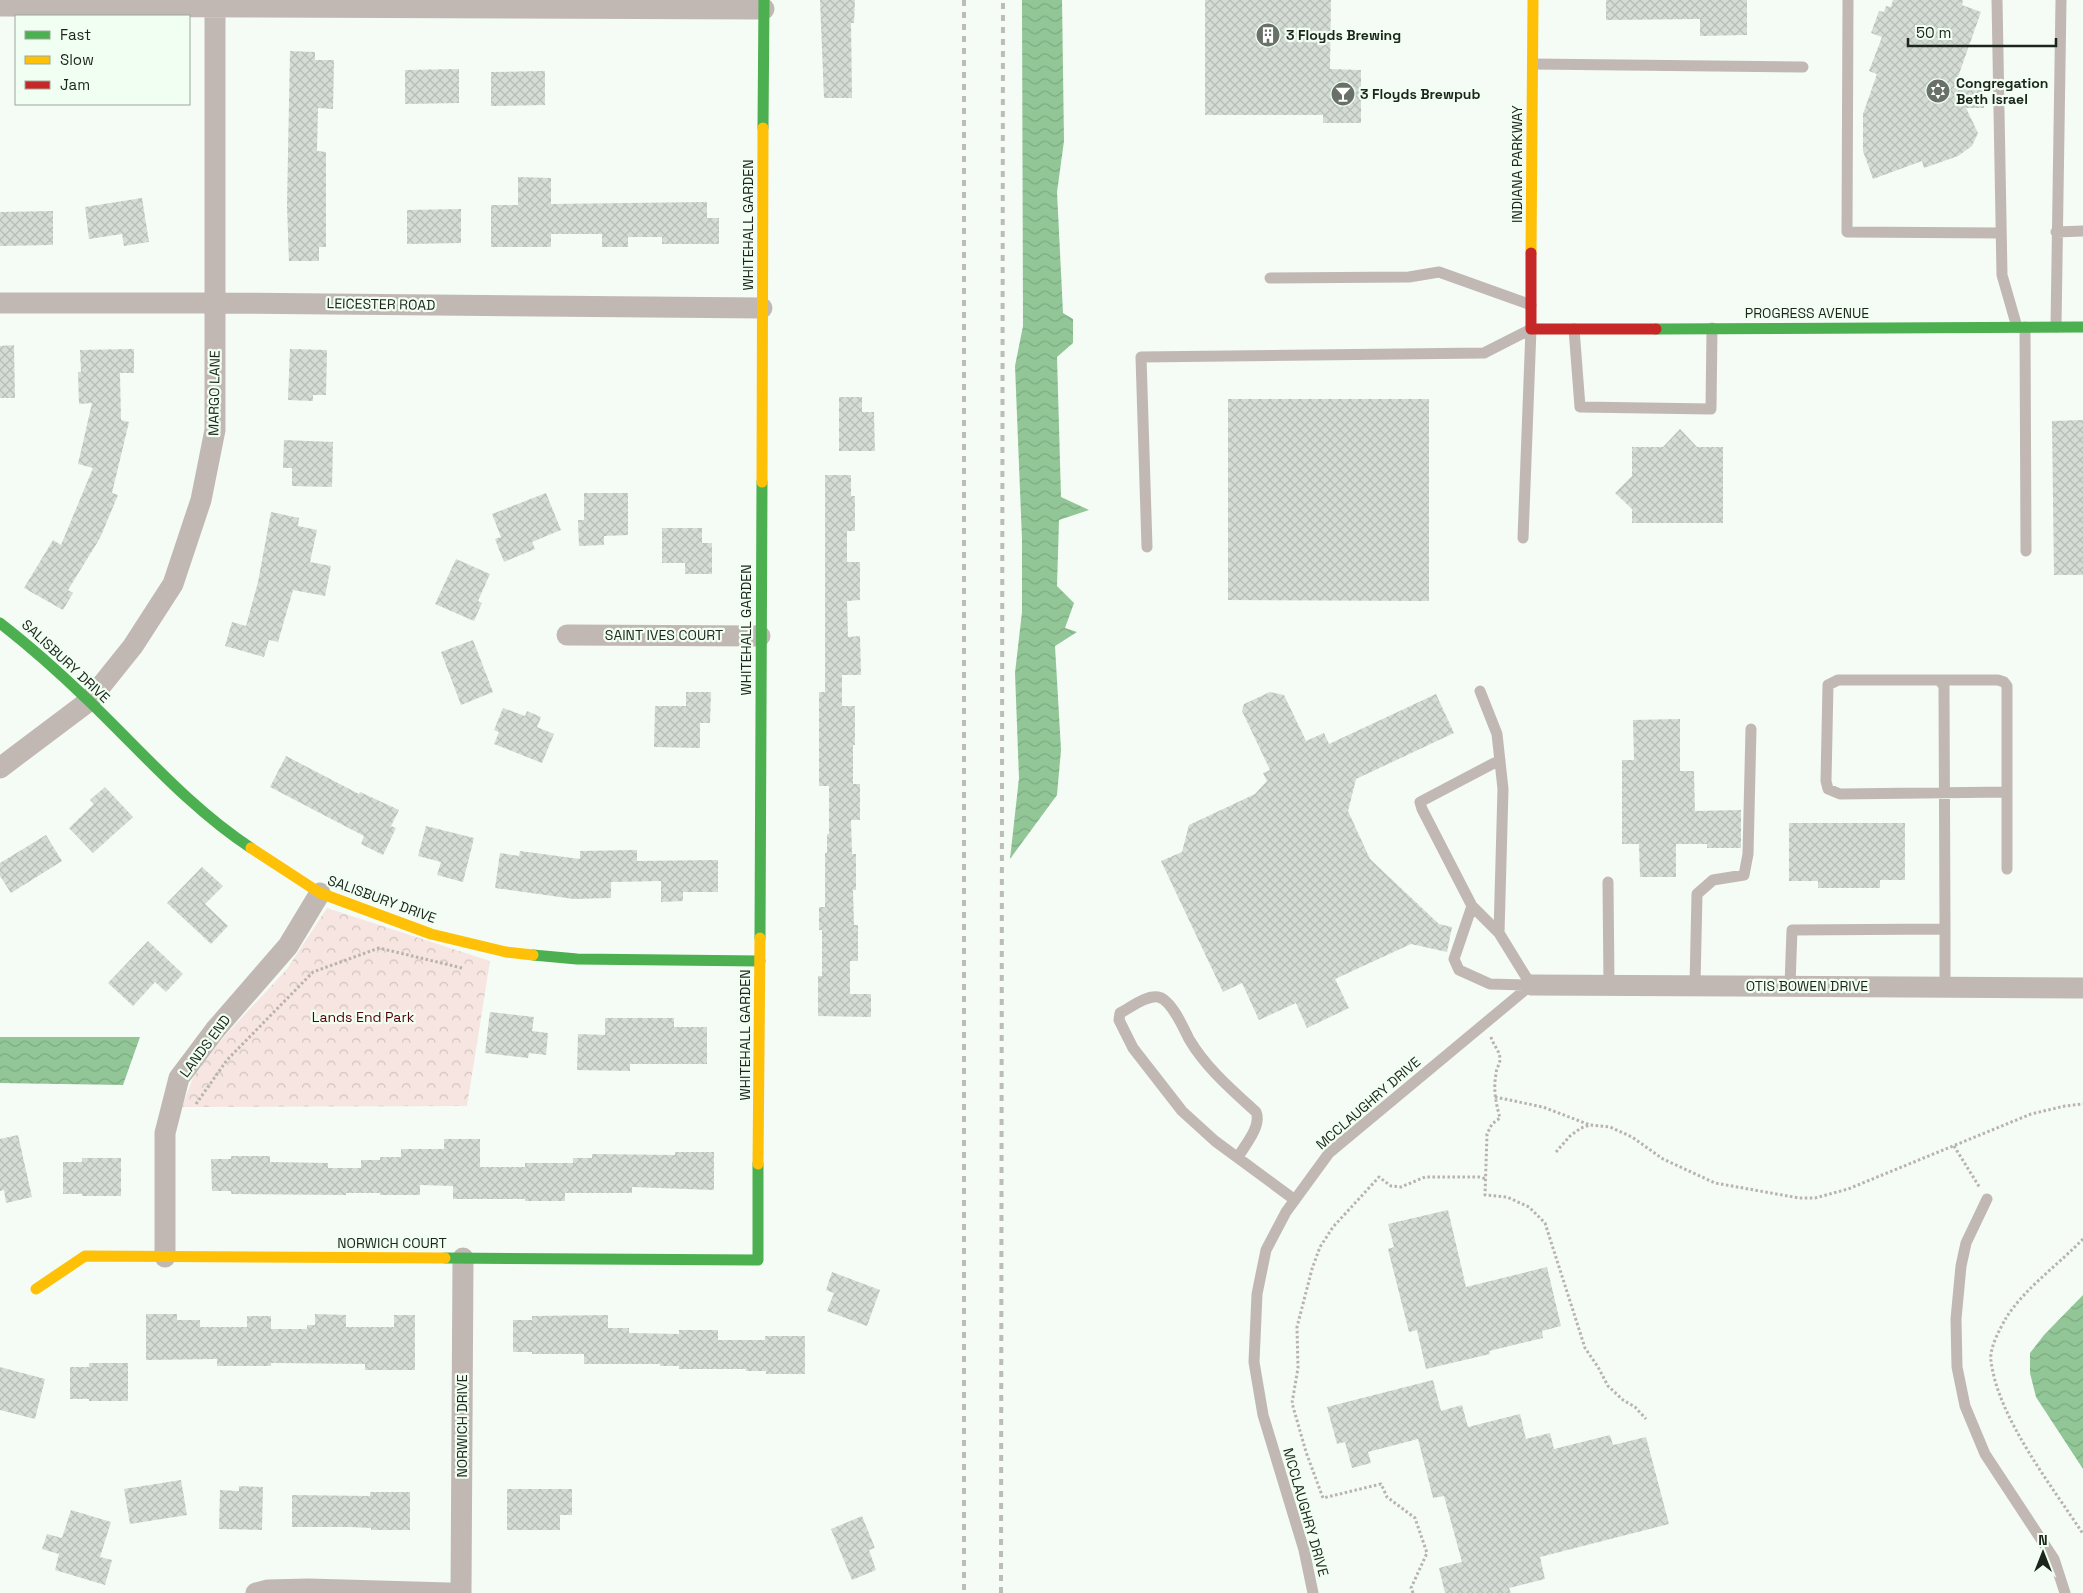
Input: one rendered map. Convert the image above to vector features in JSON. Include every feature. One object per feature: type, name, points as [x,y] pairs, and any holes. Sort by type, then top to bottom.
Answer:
[{"type":"street","name":"INDIANA PARKWAY","points":[[1531,329],[1533,0]]},
{"type":"street","points":[[0,6],[215,3],[764,5]]},
{"type":"street","name":"MARGO LANE","points":[[0,768],[89,701],[133,646],[173,584],[201,500],[215,430],[215,3]]},
{"type":"street","name":"WHITEHALL GARDEN","points":[[758,1260],[764,5]]},
{"type":"street","name":"LEICESTER ROAD","points":[[0,303],[762,308]]},
{"type":"street","name":"PROGRESS AVENUE","points":[[1531,329],[2083,327]]},
{"type":"street","name":"SALISBURY DRIVE","points":[[0,623],[26,643],[89,701],[163,776],[234,837],[320,893],[431,934],[506,952],[577,959],[760,961]]},
{"type":"street","name":"SAINT IVES COURT","points":[[568,635],[760,636]]},
{"type":"street","name":"LANDS END","points":[[165,1257],[165,1133],[179,1078],[215,1030],[288,946],[320,893]]},
{"type":"street","name":"OTIS BOWEN DRIVE","points":[[1531,985],[2083,988]]},
{"type":"street","name":"NORWICH COURT","points":[[36,1289],[85,1256],[758,1260]]},
{"type":"street","name":"NORWICH DRIVE","points":[[461,1593],[463,1258]]},
{"type":"street","points":[[256,1593],[268,1590],[309,1589],[449,1593]]},
{"type":"lane","points":[[1848,0],[1847,232],[2001,233]]},
{"type":"lane","points":[[1997,0],[2002,275],[2021,327],[2026,551]]},
{"type":"lane","points":[[2056,327],[2061,0]]},
{"type":"lane","points":[[1533,64],[1803,67]]},
{"type":"lane","points":[[2056,232],[2083,231]]},
{"type":"lane","points":[[1270,278],[1409,277],[1439,272],[1531,305]]},
{"type":"lane","points":[[1574,329],[1580,407],[1711,409],[1712,328]]},
{"type":"lane","points":[[1147,547],[1141,357],[1484,353],[1531,329],[1523,538]]},
{"type":"lane","points":[[2006,869],[2007,792],[2006,686],[2004,682],[1998,680],[1838,680],[1828,684],[1826,780],[1828,789],[1840,794],[1945,791],[2007,792]]},
{"type":"lane","points":[[1939,680],[1944,686],[1944,987]]},
{"type":"lane","points":[[1480,692],[1497,734],[1503,789],[1498,933]]},
{"type":"lane","points":[[1695,985],[1697,894],[1713,880],[1744,875],[1748,854],[1751,729]]},
{"type":"lane","points":[[1500,760],[1420,802],[1472,906],[1498,933],[1531,985]]},
{"type":"lane","points":[[1608,882],[1609,985]]},
{"type":"lane","points":[[1472,906],[1454,959],[1459,970],[1490,984],[1531,985]]},
{"type":"lane","points":[[1790,985],[1792,930],[1945,929]]},
{"type":"lane","name":"MCCLAUGHRY DRIVE","points":[[1313,1593],[1304,1550],[1263,1415],[1254,1362],[1257,1294],[1266,1250],[1286,1212],[1329,1153],[1531,985]]},
{"type":"lane","points":[[1238,1158],[1256,1127],[1258,1118],[1256,1112],[1216,1075],[1195,1049],[1168,1001],[1158,997],[1148,998],[1120,1013],[1119,1020],[1133,1048],[1157,1082],[1182,1112],[1215,1141],[1294,1200]]},
{"type":"lane","points":[[1987,1199],[1966,1243],[1961,1266],[1956,1319],[1957,1367],[1965,1406],[1985,1454],[2054,1559],[2065,1593]]},
{"type":"path","points":[[196,1104],[227,1060],[313,972],[378,948],[465,968]]},
{"type":"path","points":[[1485,1023],[1500,1060],[1496,1074],[1495,1097],[1500,1118],[1492,1124],[1487,1134],[1485,1195],[1507,1197],[1529,1207],[1545,1223],[1585,1348],[1598,1366],[1608,1386],[1623,1400],[1635,1407],[1646,1420]]},
{"type":"path","points":[[1495,1097],[1543,1107],[1590,1125],[1610,1127],[1632,1138],[1664,1159],[1715,1183],[1799,1198],[1815,1198],[1848,1189],[2032,1114],[2065,1106],[2083,1104]]},
{"type":"path","points":[[1556,1152],[1570,1136],[1581,1128],[1590,1125]]},
{"type":"path","points":[[1954,1146],[1987,1199]]},
{"type":"path","points":[[1413,1593],[1411,1588],[1427,1552],[1415,1518],[1387,1497],[1381,1484],[1323,1498],[1306,1452],[1292,1403],[1298,1368],[1297,1327],[1312,1269],[1320,1247],[1333,1227],[1379,1177],[1391,1186],[1401,1187],[1425,1176],[1444,1178],[1479,1177],[1487,1179]]},
{"type":"path","points":[[2083,1239],[2008,1316],[1996,1339],[1990,1359],[2001,1399],[2013,1425],[2083,1534]]},
{"type":"green space","name":"Lands End Park","points":[[327,908],[490,961],[467,1106],[182,1107],[194,1075],[220,1041],[287,969]]},
{"type":"water","points":[[1022,0],[1062,0],[1064,141],[1057,192],[1063,313],[1073,319],[1073,343],[1057,357],[1061,497],[1089,510],[1059,520],[1057,586],[1074,603],[1065,628],[1077,632],[1055,646],[1061,750],[1057,795],[1010,859],[1019,778],[1015,673],[1022,612],[1022,539],[1015,366],[1023,326]]},
{"type":"water","points":[[0,1037],[140,1037],[123,1085],[0,1083]]},
{"type":"water","points":[[2083,1295],[2083,1469],[2036,1397],[2030,1373],[2030,1353],[2044,1335]]},
{"type":"building","points":[[820,0],[855,0],[854,23],[851,23],[852,98],[824,98]]},
{"type":"building","name":"3 Floyds Brewing","points":[[1205,0],[1331,0],[1330,69],[1361,70],[1361,123],[1323,123],[1323,115],[1205,115]]},
{"type":"building","points":[[1606,0],[1747,0],[1747,35],[1700,36],[1700,19],[1606,20]]},
{"type":"building","name":"Congregation Beth Israel","points":[[1893,0],[1963,0],[1962,5],[1981,12],[1954,88],[1984,88],[1984,108],[1966,108],[1978,133],[1972,146],[1958,156],[1924,168],[1922,161],[1873,179],[1863,151],[1863,114],[1877,74],[1869,71],[1882,37],[1871,33],[1879,11],[1884,12],[1886,6],[1891,7]]},
{"type":"building","points":[[290,51],[315,52],[315,60],[334,60],[333,109],[318,108],[317,151],[326,152],[326,247],[319,247],[319,261],[289,261],[287,206]]},
{"type":"building","points":[[459,69],[459,103],[405,104],[405,70]]},
{"type":"building","points":[[545,71],[545,105],[491,106],[491,72]]},
{"type":"building","points":[[518,177],[551,178],[551,204],[707,202],[707,218],[719,218],[719,244],[662,244],[662,237],[628,237],[628,247],[602,247],[602,234],[551,234],[551,247],[491,247],[491,205],[518,205]]},
{"type":"building","points":[[142,198],[149,242],[124,246],[122,234],[89,239],[85,207]]},
{"type":"building","points":[[461,209],[461,243],[407,244],[407,210]]},
{"type":"building","points":[[53,211],[53,245],[0,246],[0,212]]},
{"type":"building","points":[[14,345],[15,398],[0,398],[0,346]]},
{"type":"building","points":[[134,349],[134,373],[120,373],[121,420],[129,422],[112,493],[118,495],[100,538],[68,590],[73,593],[63,610],[24,588],[53,540],[61,545],[93,468],[78,464],[92,403],[79,404],[78,372],[81,372],[80,350]]},
{"type":"building","points":[[290,349],[327,350],[326,395],[313,395],[313,401],[288,400]]},
{"type":"building","points":[[839,397],[862,397],[862,412],[874,412],[875,451],[839,451]]},
{"type":"building","points":[[1228,399],[1429,399],[1429,601],[1228,600]]},
{"type":"building","points":[[2083,420],[2083,575],[2054,575],[2052,421]]},
{"type":"building","points":[[1680,429],[1697,447],[1723,447],[1723,523],[1632,523],[1632,509],[1615,493],[1632,476],[1632,447],[1663,447]]},
{"type":"building","points":[[284,440],[333,442],[332,487],[292,486],[292,468],[283,468]]},
{"type":"building","points":[[825,475],[851,475],[851,496],[855,496],[855,531],[847,531],[847,562],[860,562],[860,600],[847,601],[848,637],[860,636],[861,675],[842,675],[842,706],[855,706],[853,784],[860,784],[860,820],[851,820],[852,854],[856,854],[856,890],[853,890],[854,925],[858,925],[858,961],[850,961],[850,994],[871,994],[871,1017],[818,1016],[818,976],[822,976],[822,930],[819,930],[819,907],[825,907],[825,853],[827,853],[827,834],[829,834],[829,786],[819,786],[819,692],[825,692]]},
{"type":"building","points":[[546,493],[561,530],[532,542],[535,549],[504,562],[495,539],[501,537],[492,514]]},
{"type":"building","points":[[584,493],[628,493],[628,535],[604,536],[604,545],[579,546],[578,520],[584,520]]},
{"type":"building","points":[[271,512],[299,518],[298,526],[317,530],[310,562],[331,566],[325,596],[293,590],[278,642],[269,640],[264,657],[225,646],[232,622],[246,626],[258,582]]},
{"type":"building","points":[[662,528],[702,528],[702,543],[712,543],[712,574],[685,574],[685,563],[662,563]]},
{"type":"building","points":[[456,559],[490,574],[478,601],[482,603],[474,621],[435,604]]},
{"type":"building","points":[[473,640],[493,692],[461,705],[441,652]]},
{"type":"building","points":[[686,692],[711,692],[710,723],[700,723],[700,748],[654,747],[655,706],[686,706]]},
{"type":"building","points":[[1270,692],[1284,695],[1306,741],[1324,733],[1329,744],[1436,694],[1454,733],[1356,779],[1348,811],[1370,859],[1439,924],[1452,927],[1447,952],[1411,944],[1335,979],[1349,1008],[1307,1028],[1296,1003],[1259,1020],[1242,983],[1223,992],[1161,861],[1182,852],[1189,825],[1255,794],[1267,781],[1263,773],[1270,770],[1242,711],[1244,704]]},
{"type":"building","points":[[503,708],[525,716],[527,711],[541,717],[537,727],[554,734],[542,763],[494,744],[499,732],[494,730]]},
{"type":"building","points":[[1680,719],[1680,771],[1694,771],[1695,811],[1741,810],[1741,848],[1707,848],[1707,844],[1676,844],[1676,877],[1640,877],[1639,844],[1622,844],[1622,760],[1634,760],[1633,720]]},
{"type":"building","points":[[286,756],[359,794],[360,792],[399,810],[391,826],[396,828],[383,855],[361,844],[364,836],[270,787]]},
{"type":"building","points":[[105,787],[133,817],[93,853],[69,828],[94,804],[90,800]]},
{"type":"building","points":[[1789,823],[1905,823],[1905,880],[1880,880],[1880,888],[1818,888],[1818,881],[1789,881]]},
{"type":"building","points":[[426,826],[474,838],[463,882],[437,875],[441,862],[418,856]]},
{"type":"building","points":[[46,835],[62,861],[11,893],[0,876],[0,863]]},
{"type":"building","points":[[637,850],[637,861],[718,860],[718,892],[683,892],[683,901],[661,902],[661,881],[611,882],[611,898],[574,899],[495,888],[500,853],[519,856],[520,851],[580,859],[580,851]]},
{"type":"building","points":[[202,867],[223,886],[205,904],[228,926],[211,944],[167,903]]},
{"type":"building","points":[[148,941],[183,974],[166,992],[155,982],[133,1006],[108,983]]},
{"type":"building","points":[[490,1012],[534,1017],[532,1031],[548,1033],[546,1055],[529,1053],[528,1058],[485,1053]]},
{"type":"building","points":[[605,1018],[674,1018],[674,1027],[707,1027],[707,1064],[630,1064],[630,1071],[577,1070],[578,1034],[605,1035]]},
{"type":"building","points":[[18,1135],[32,1197],[6,1203],[4,1190],[0,1191],[0,1139]]},
{"type":"building","points":[[444,1139],[480,1139],[480,1167],[525,1167],[525,1163],[573,1163],[573,1158],[592,1158],[592,1154],[675,1155],[675,1152],[714,1152],[714,1190],[632,1187],[632,1193],[565,1193],[565,1201],[453,1199],[453,1186],[420,1185],[420,1195],[380,1195],[380,1193],[346,1193],[346,1195],[231,1194],[231,1191],[212,1191],[211,1159],[231,1159],[231,1156],[270,1156],[270,1162],[328,1163],[328,1168],[361,1168],[361,1160],[380,1160],[380,1157],[401,1157],[401,1149],[444,1149]]},
{"type":"building","points":[[82,1158],[121,1158],[121,1196],[63,1194],[63,1162],[82,1162]]},
{"type":"building","points":[[1448,1210],[1466,1287],[1547,1267],[1561,1326],[1542,1331],[1543,1338],[1489,1351],[1490,1354],[1426,1369],[1417,1330],[1409,1332],[1388,1249],[1394,1247],[1388,1224]]},
{"type":"building","points":[[832,1272],[880,1290],[867,1326],[827,1311],[834,1293],[826,1290]]},
{"type":"building","points":[[146,1314],[177,1314],[177,1320],[200,1320],[200,1327],[247,1327],[247,1316],[271,1316],[271,1329],[307,1329],[307,1325],[315,1325],[315,1314],[346,1315],[346,1327],[394,1327],[394,1315],[415,1315],[415,1370],[365,1370],[365,1364],[271,1363],[271,1366],[217,1366],[217,1359],[146,1360]]},
{"type":"building","points":[[608,1315],[608,1328],[629,1328],[629,1333],[679,1334],[679,1330],[718,1330],[718,1340],[765,1340],[765,1336],[805,1336],[805,1374],[766,1374],[766,1371],[746,1371],[746,1369],[679,1369],[679,1366],[660,1366],[660,1364],[584,1364],[584,1354],[513,1352],[513,1320],[532,1320],[532,1316]]},
{"type":"building","points":[[89,1363],[128,1363],[128,1401],[70,1399],[70,1367],[89,1367]]},
{"type":"building","points":[[0,1367],[45,1379],[35,1419],[0,1410]]},
{"type":"building","points":[[1433,1380],[1441,1411],[1462,1405],[1468,1427],[1520,1414],[1526,1439],[1550,1433],[1554,1449],[1610,1435],[1613,1445],[1646,1437],[1669,1524],[1540,1557],[1545,1579],[1509,1588],[1511,1593],[1445,1593],[1439,1568],[1462,1562],[1444,1496],[1433,1498],[1418,1439],[1368,1452],[1371,1463],[1352,1468],[1345,1442],[1337,1444],[1327,1407]]},
{"type":"building","points":[[181,1480],[187,1515],[130,1524],[124,1489]]},
{"type":"building","points":[[239,1486],[263,1487],[262,1530],[219,1529],[220,1490],[239,1491]]},
{"type":"building","points":[[507,1489],[572,1489],[572,1515],[560,1515],[560,1530],[507,1530]]},
{"type":"building","points":[[370,1492],[410,1492],[410,1530],[292,1527],[292,1495],[370,1496]]},
{"type":"building","points":[[71,1510],[111,1522],[100,1557],[112,1560],[105,1585],[55,1570],[59,1554],[42,1549],[47,1534],[62,1538]]},
{"type":"building","points":[[862,1516],[875,1548],[869,1550],[876,1570],[852,1580],[831,1529]]},
{"type":"railway","points":[[964,0],[964,1593]]},
{"type":"railway","points":[[1001,1593],[1003,0]]},
{"type":"traffic: fast","points":[[763,128],[764,0]]},
{"type":"traffic: fast","points":[[1656,329],[2083,327]]},
{"type":"traffic: fast","points":[[760,938],[762,482]]},
{"type":"traffic: fast","points":[[0,623],[67,680],[207,815],[251,848]]},
{"type":"traffic: fast","points":[[533,955],[577,959],[760,961]]},
{"type":"traffic: fast","points":[[445,1258],[758,1260],[758,1164]]},
{"type":"traffic: slow","points":[[1531,253],[1533,0]]},
{"type":"traffic: slow","points":[[762,482],[763,128]]},
{"type":"traffic: slow","points":[[251,848],[320,893],[431,934],[506,952],[533,955]]},
{"type":"traffic: slow","points":[[758,1164],[760,938]]},
{"type":"traffic: slow","points":[[36,1289],[85,1256],[445,1258]]},
{"type":"traffic: jam","points":[[1531,253],[1531,329],[1656,329]]},
{"type":"place","name":"3 Floyds Brewing","points":[[1268,35]]},
{"type":"place","name":"Congregation Beth Israel","points":[[1938,91]]},
{"type":"place","name":"3 Floyds Brewpub","points":[[1343,94]]}]
